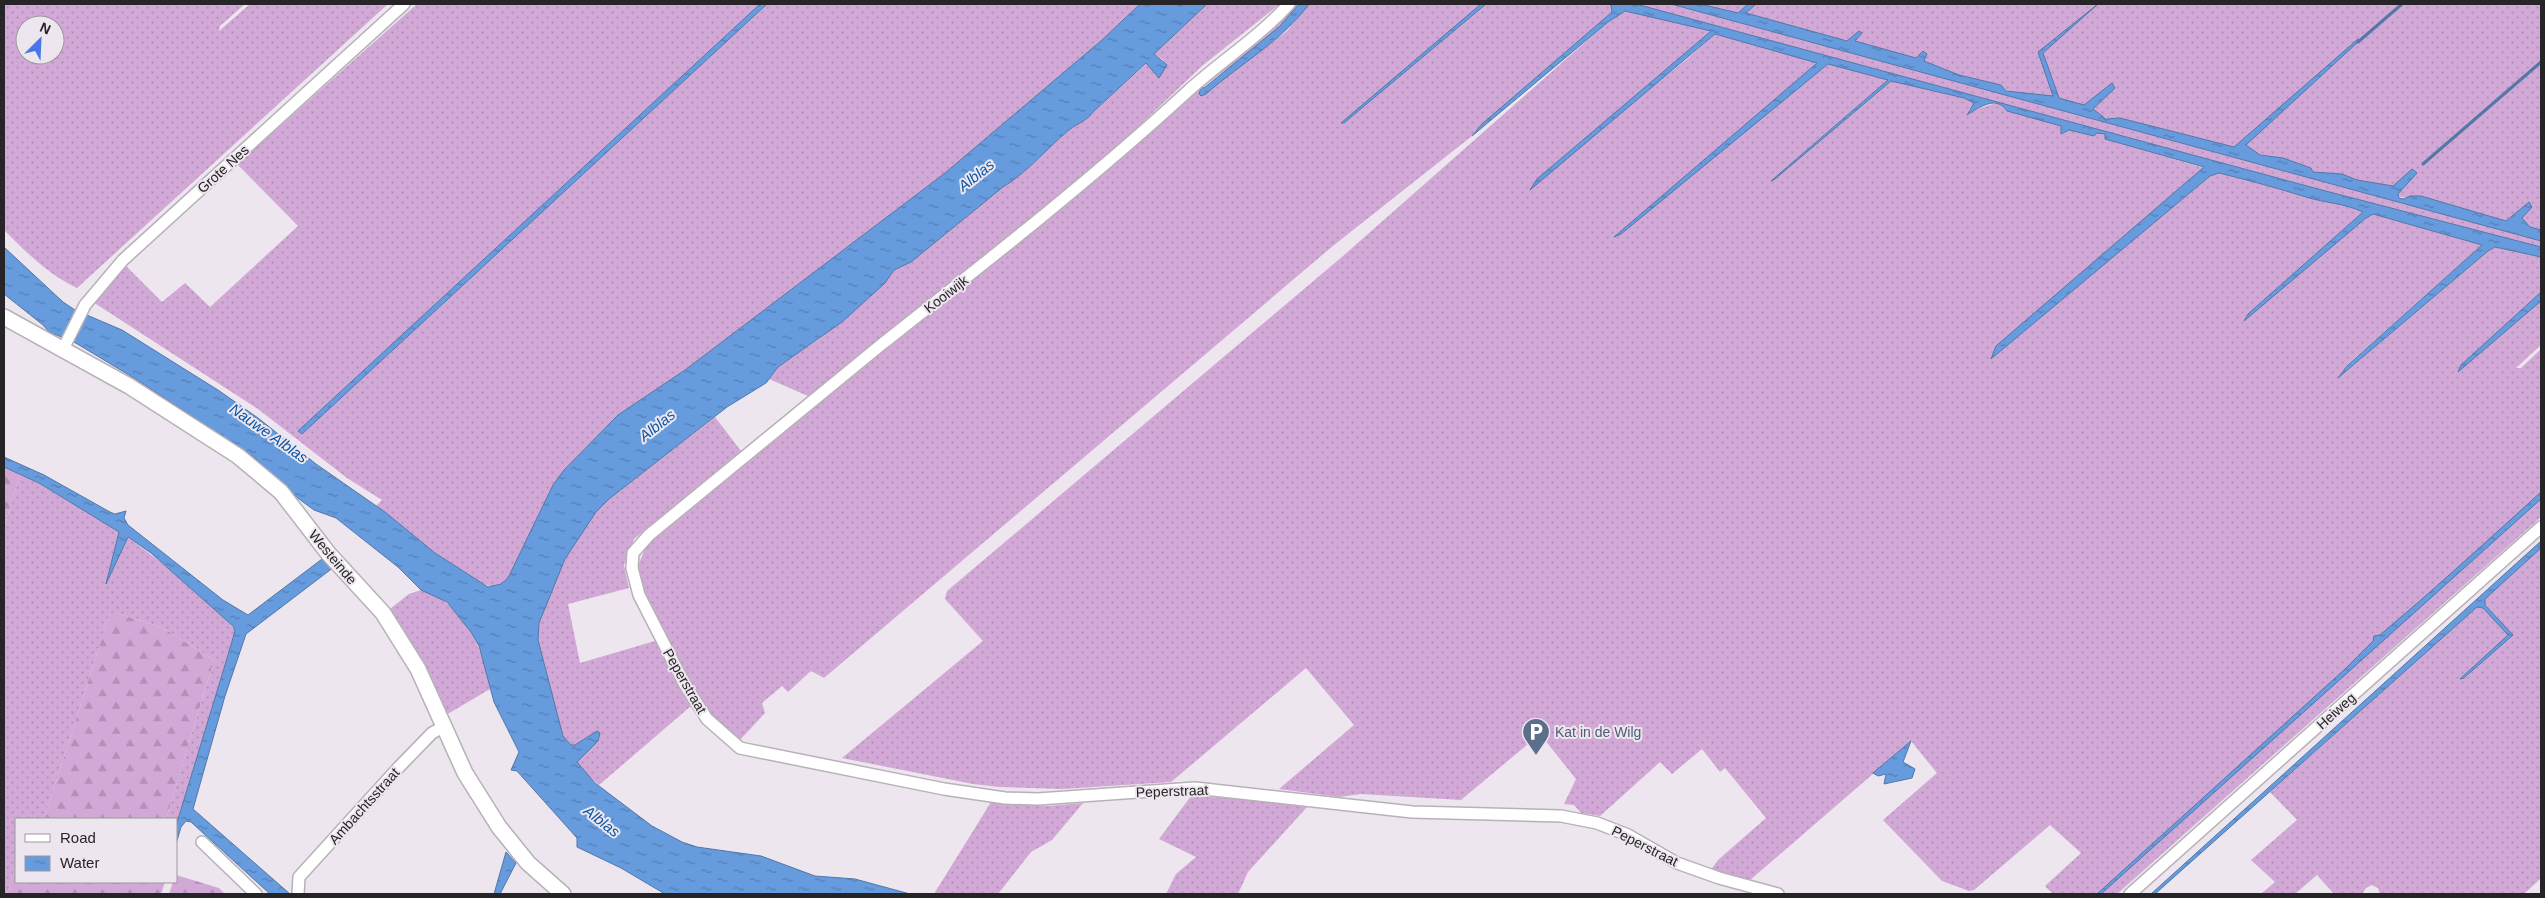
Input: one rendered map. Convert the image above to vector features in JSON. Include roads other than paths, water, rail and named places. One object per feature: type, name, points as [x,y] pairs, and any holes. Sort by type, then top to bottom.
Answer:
[{"type":"street","name":"Grote Nes","points":[[64,348],[83,309],[123,260],[404,4]]},
{"type":"street","name":"Kooiwijk","points":[[640,595],[632,568],[633,553],[649,535],[880,346],[1035,224],[1118,155],[1224,59],[1258,34],[1289,4]]},
{"type":"street","name":"Westeinde","points":[[4,317],[64,348],[129,386],[238,456],[281,492],[328,553],[383,613],[418,668],[465,773],[499,827],[528,863],[563,894]]},
{"type":"street","name":"Heiweg","points":[[2130,894],[2541,527]]},
{"type":"street","name":"Peperstraat","points":[[640,595],[685,685],[707,719],[740,748],[944,789],[1005,798],[1038,799],[1195,788],[1412,812],[1560,816],[1597,822],[1628,835],[1676,863],[1719,878],[1778,894]]},
{"type":"street","name":"Ambachtsstraat","points":[[298,894],[299,877],[406,760],[432,733],[444,726]]},
{"type":"street","points":[[202,842],[256,894]]},
{"type":"water","points":[[760,4],[767,4],[302,434],[298,431]]},
{"type":"water","points":[[1140,4],[1207,4],[1154,54],[1167,65],[1159,78],[1146,63],[1088,117],[1069,130],[1021,174],[911,262],[894,270],[885,283],[842,322],[778,367],[766,383],[727,407],[609,499],[596,512],[565,559],[539,623],[538,640],[563,736],[571,745],[575,745],[597,731],[600,733],[598,741],[577,762],[595,783],[652,826],[682,842],[697,847],[761,856],[815,876],[855,879],[910,894],[665,894],[621,868],[577,847],[577,838],[517,771],[511,770],[519,752],[494,702],[479,646],[471,632],[447,602],[421,590],[398,567],[336,518],[314,510],[291,493],[254,457],[134,378],[74,342],[49,332],[4,294],[4,247],[63,302],[75,310],[122,330],[218,390],[258,418],[316,464],[385,512],[435,553],[488,587],[501,584],[508,578],[553,485],[564,470],[618,415],[685,370],[945,173],[1102,40]]},
{"type":"water","points":[[1299,4],[1309,4],[1286,30],[1206,94],[1201,96],[1199,94],[1201,87],[1204,88],[1279,27]]},
{"type":"water","points":[[1481,4],[1486,4],[1344,123],[1341,123]]},
{"type":"water","points":[[1608,4],[1636,4],[2318,189],[2541,247],[2541,257],[2495,247],[2488,251],[2338,378],[2348,365],[2482,245],[2373,214],[2244,321],[2248,314],[2363,212],[2219,173],[2210,176],[1991,359],[1996,346],[2204,167],[2105,139],[2105,134],[2097,133],[2094,136],[2069,130],[2061,134],[2061,126],[2007,111],[1998,104],[1988,104],[1967,115],[1974,103],[1964,98],[1891,81],[1771,181],[1888,80],[1828,64],[1621,234],[1614,237],[1817,63],[1715,34],[1530,190],[1537,179],[1711,31],[1625,11],[1608,22],[1472,136],[1482,124],[1612,12],[1611,5]]},
{"type":"water","points":[[1671,4],[1700,4],[1738,13],[1748,4],[1756,4],[1746,13],[1847,41],[1859,31],[1862,33],[1855,41],[1916,58],[1923,51],[1927,54],[1924,61],[1959,75],[2001,85],[2006,91],[2053,96],[2038,52],[2098,4],[2043,53],[2059,98],[2084,105],[2112,83],[2115,88],[2093,109],[2106,119],[2120,118],[2234,147],[2358,39],[2358,42],[2246,145],[2260,155],[2283,158],[2311,168],[2313,172],[2342,174],[2357,180],[2393,186],[2412,169],[2417,173],[2398,194],[2399,198],[2421,196],[2506,221],[2529,202],[2532,207],[2522,218],[2530,227],[2541,230],[2541,241]]},
{"type":"water","points":[[2541,292],[2541,301],[2458,372],[2461,365]]},
{"type":"water","points":[[4,457],[44,475],[110,512],[115,514],[126,511],[124,518],[128,525],[223,600],[248,615],[326,556],[334,567],[246,634],[225,696],[193,809],[290,894],[270,894],[191,822],[186,821],[181,827],[178,837],[178,819],[235,631],[233,626],[151,553],[128,537],[106,584],[119,532],[39,483],[4,467]]},
{"type":"water","points":[[2541,492],[2541,499],[2101,894],[2097,894],[2345,669],[2373,641],[2374,636],[2380,635],[2401,618]]},
{"type":"water","points":[[2541,541],[2541,548],[2485,599],[2485,605],[2513,635],[2464,678],[2460,679],[2508,635],[2483,608],[2477,607],[2155,894],[2151,894]]},
{"type":"water","points":[[1911,741],[1903,762],[1915,769],[1912,778],[1884,784],[1886,774],[1878,776],[1873,773]]},
{"type":"water","points":[[506,852],[516,863],[500,894],[494,894]]},
{"type":"waterway","points":[[2358,42],[2402,4]]},
{"type":"waterway","points":[[2423,164],[2541,62]]},
{"type":"place","name":"Kat in de Wilg","points":[[1536,756]]},
{"type":"water label","name":"Alblas","points":[[976,175]]},
{"type":"water label","name":"Alblas","points":[[657,425]]},
{"type":"water label","name":"Nauwe Alblas","points":[[269,433]]},
{"type":"water label","name":"Alblas","points":[[602,821]]}]
